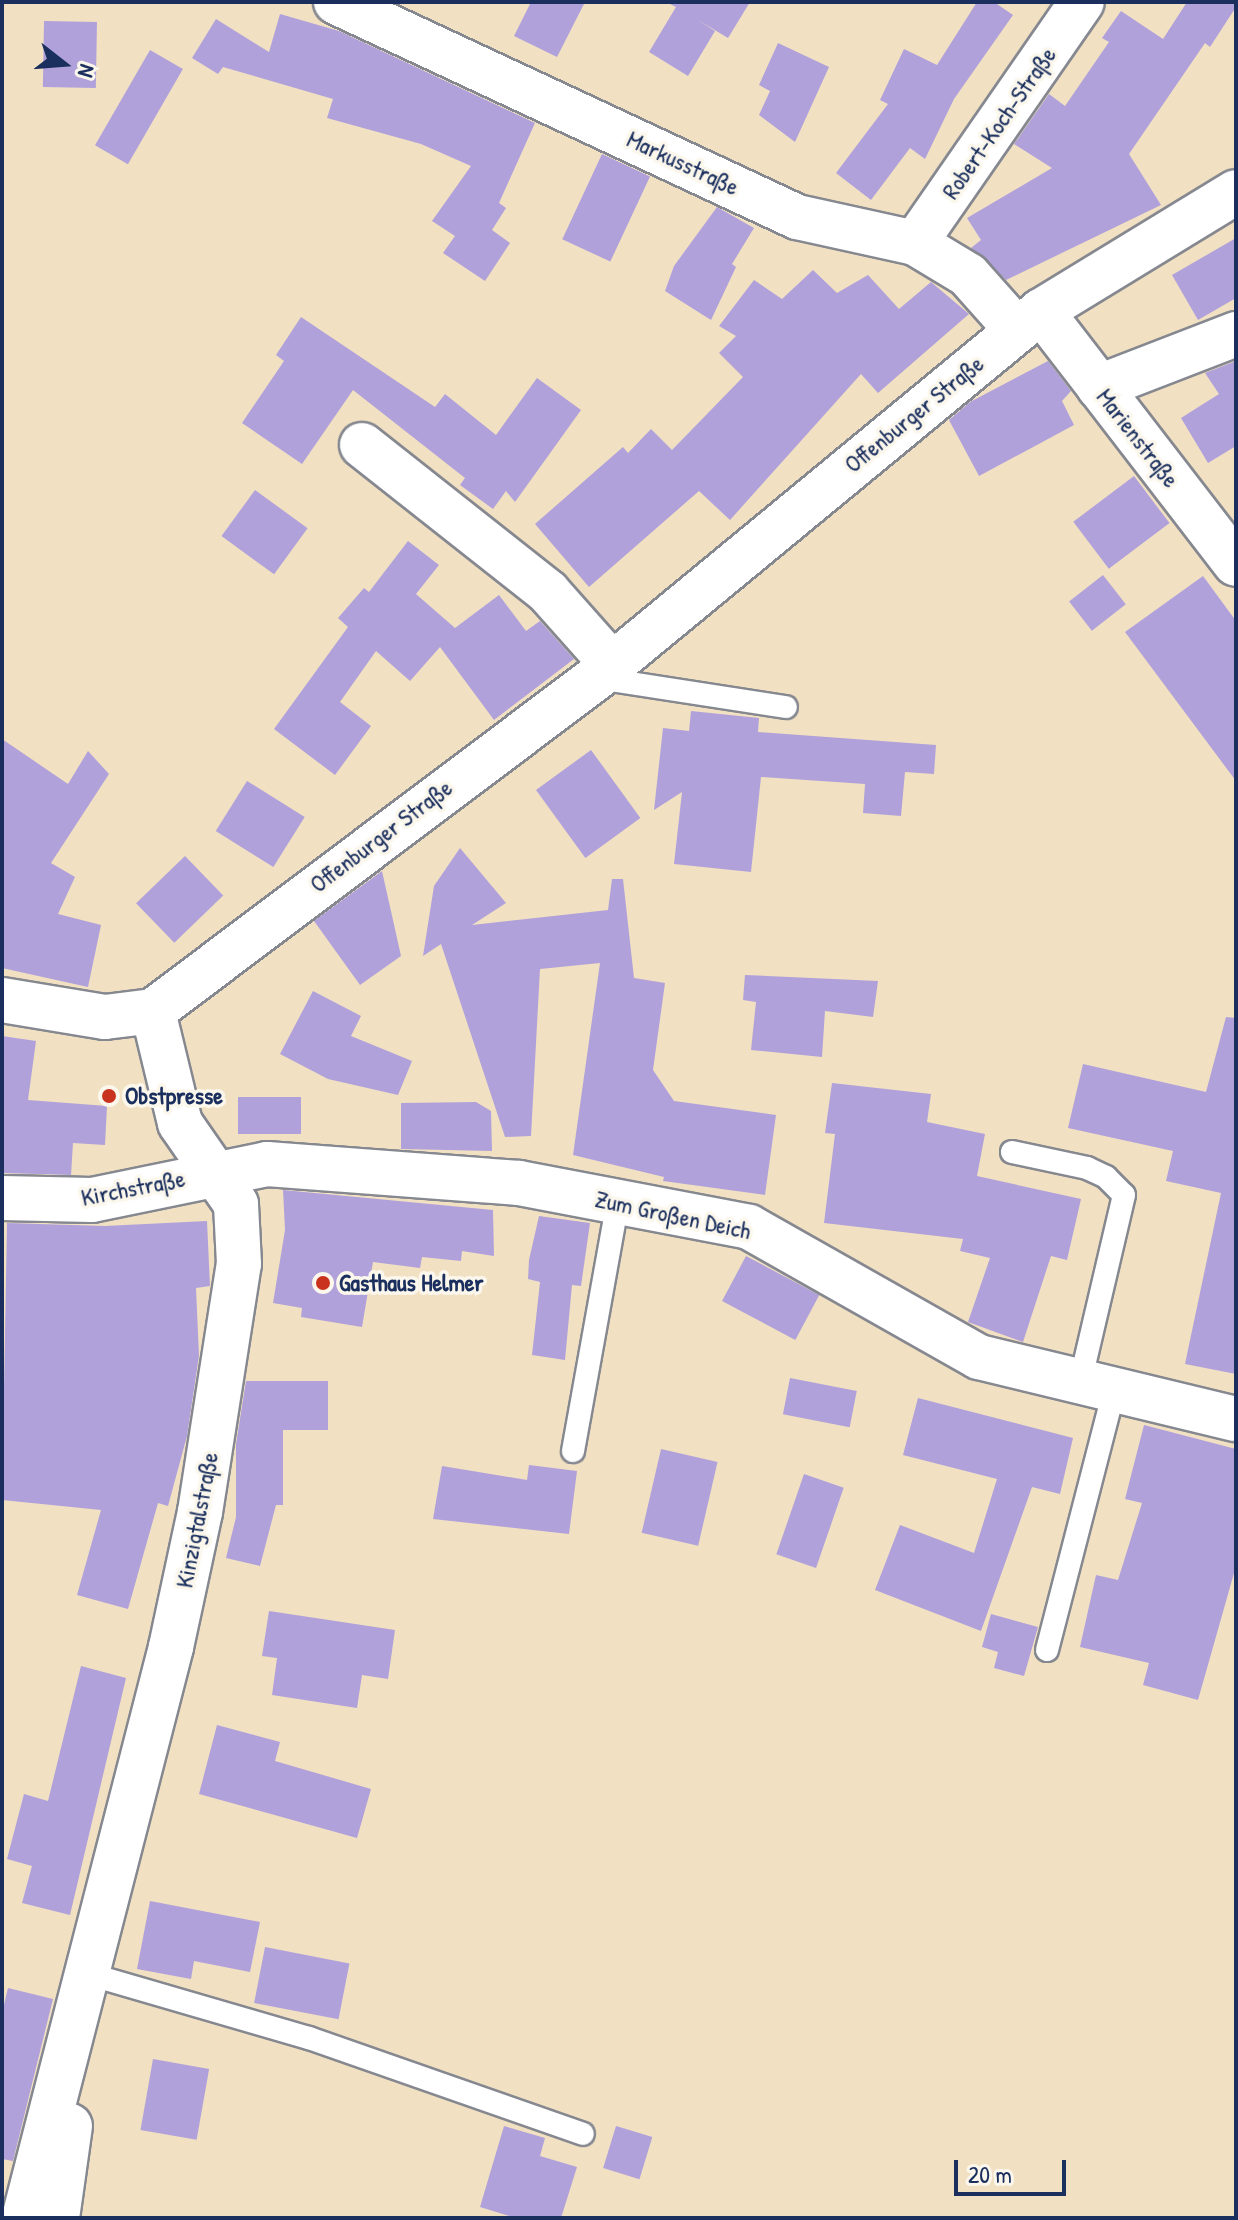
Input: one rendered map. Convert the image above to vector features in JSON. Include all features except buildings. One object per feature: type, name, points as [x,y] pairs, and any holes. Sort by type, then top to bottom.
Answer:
[{"type":"street","name":"Markusstraße","points":[[336,2],[797,217],[915,243],[968,275],[1029,320]]},
{"type":"street","name":"Robert-Koch-Straße","points":[[915,243],[1082,2]]},
{"type":"street","name":"Offenburger Straße","points":[[153,1011],[604,671],[1029,320],[1236,192]]},
{"type":"street","name":"Marienstraße","points":[[1029,320],[1099,387],[1236,564]]},
{"type":"street","points":[[1099,387],[1236,334]]},
{"type":"street","points":[[362,445],[548,592],[604,671]]},
{"type":"street","points":[[2,1000],[105,1017],[153,1011]]},
{"type":"street","name":"Kinzigtalstraße","points":[[24,2218],[171,1647],[231,1334],[241,1229],[233,1196],[180,1123],[153,1011]]},
{"type":"street","name":"Zum Großen Deich","points":[[216,1171],[267,1164],[472,1179],[749,1227],[979,1357],[1236,1419]]},
{"type":"street","name":"Kirchstraße","points":[[2,1198],[92,1200],[216,1171]]},
{"type":"street","name":"Kinzigtalstraße","points":[[57,2218],[69,2154],[69,2038]]},
{"type":"lane","points":[[604,671],[786,707]]},
{"type":"lane","points":[[1012,1152],[1087,1168],[1106,1177],[1124,1195],[1097,1386],[1047,1650]]},
{"type":"lane","points":[[573,1451],[618,1202]]},
{"type":"lane","points":[[85,1973],[309,2038],[583,2134]]},
{"type":"place","name":"Obstpresse","points":[[109,1096]]},
{"type":"place","name":"Gasthaus Helmer","points":[[323,1283]]}]
